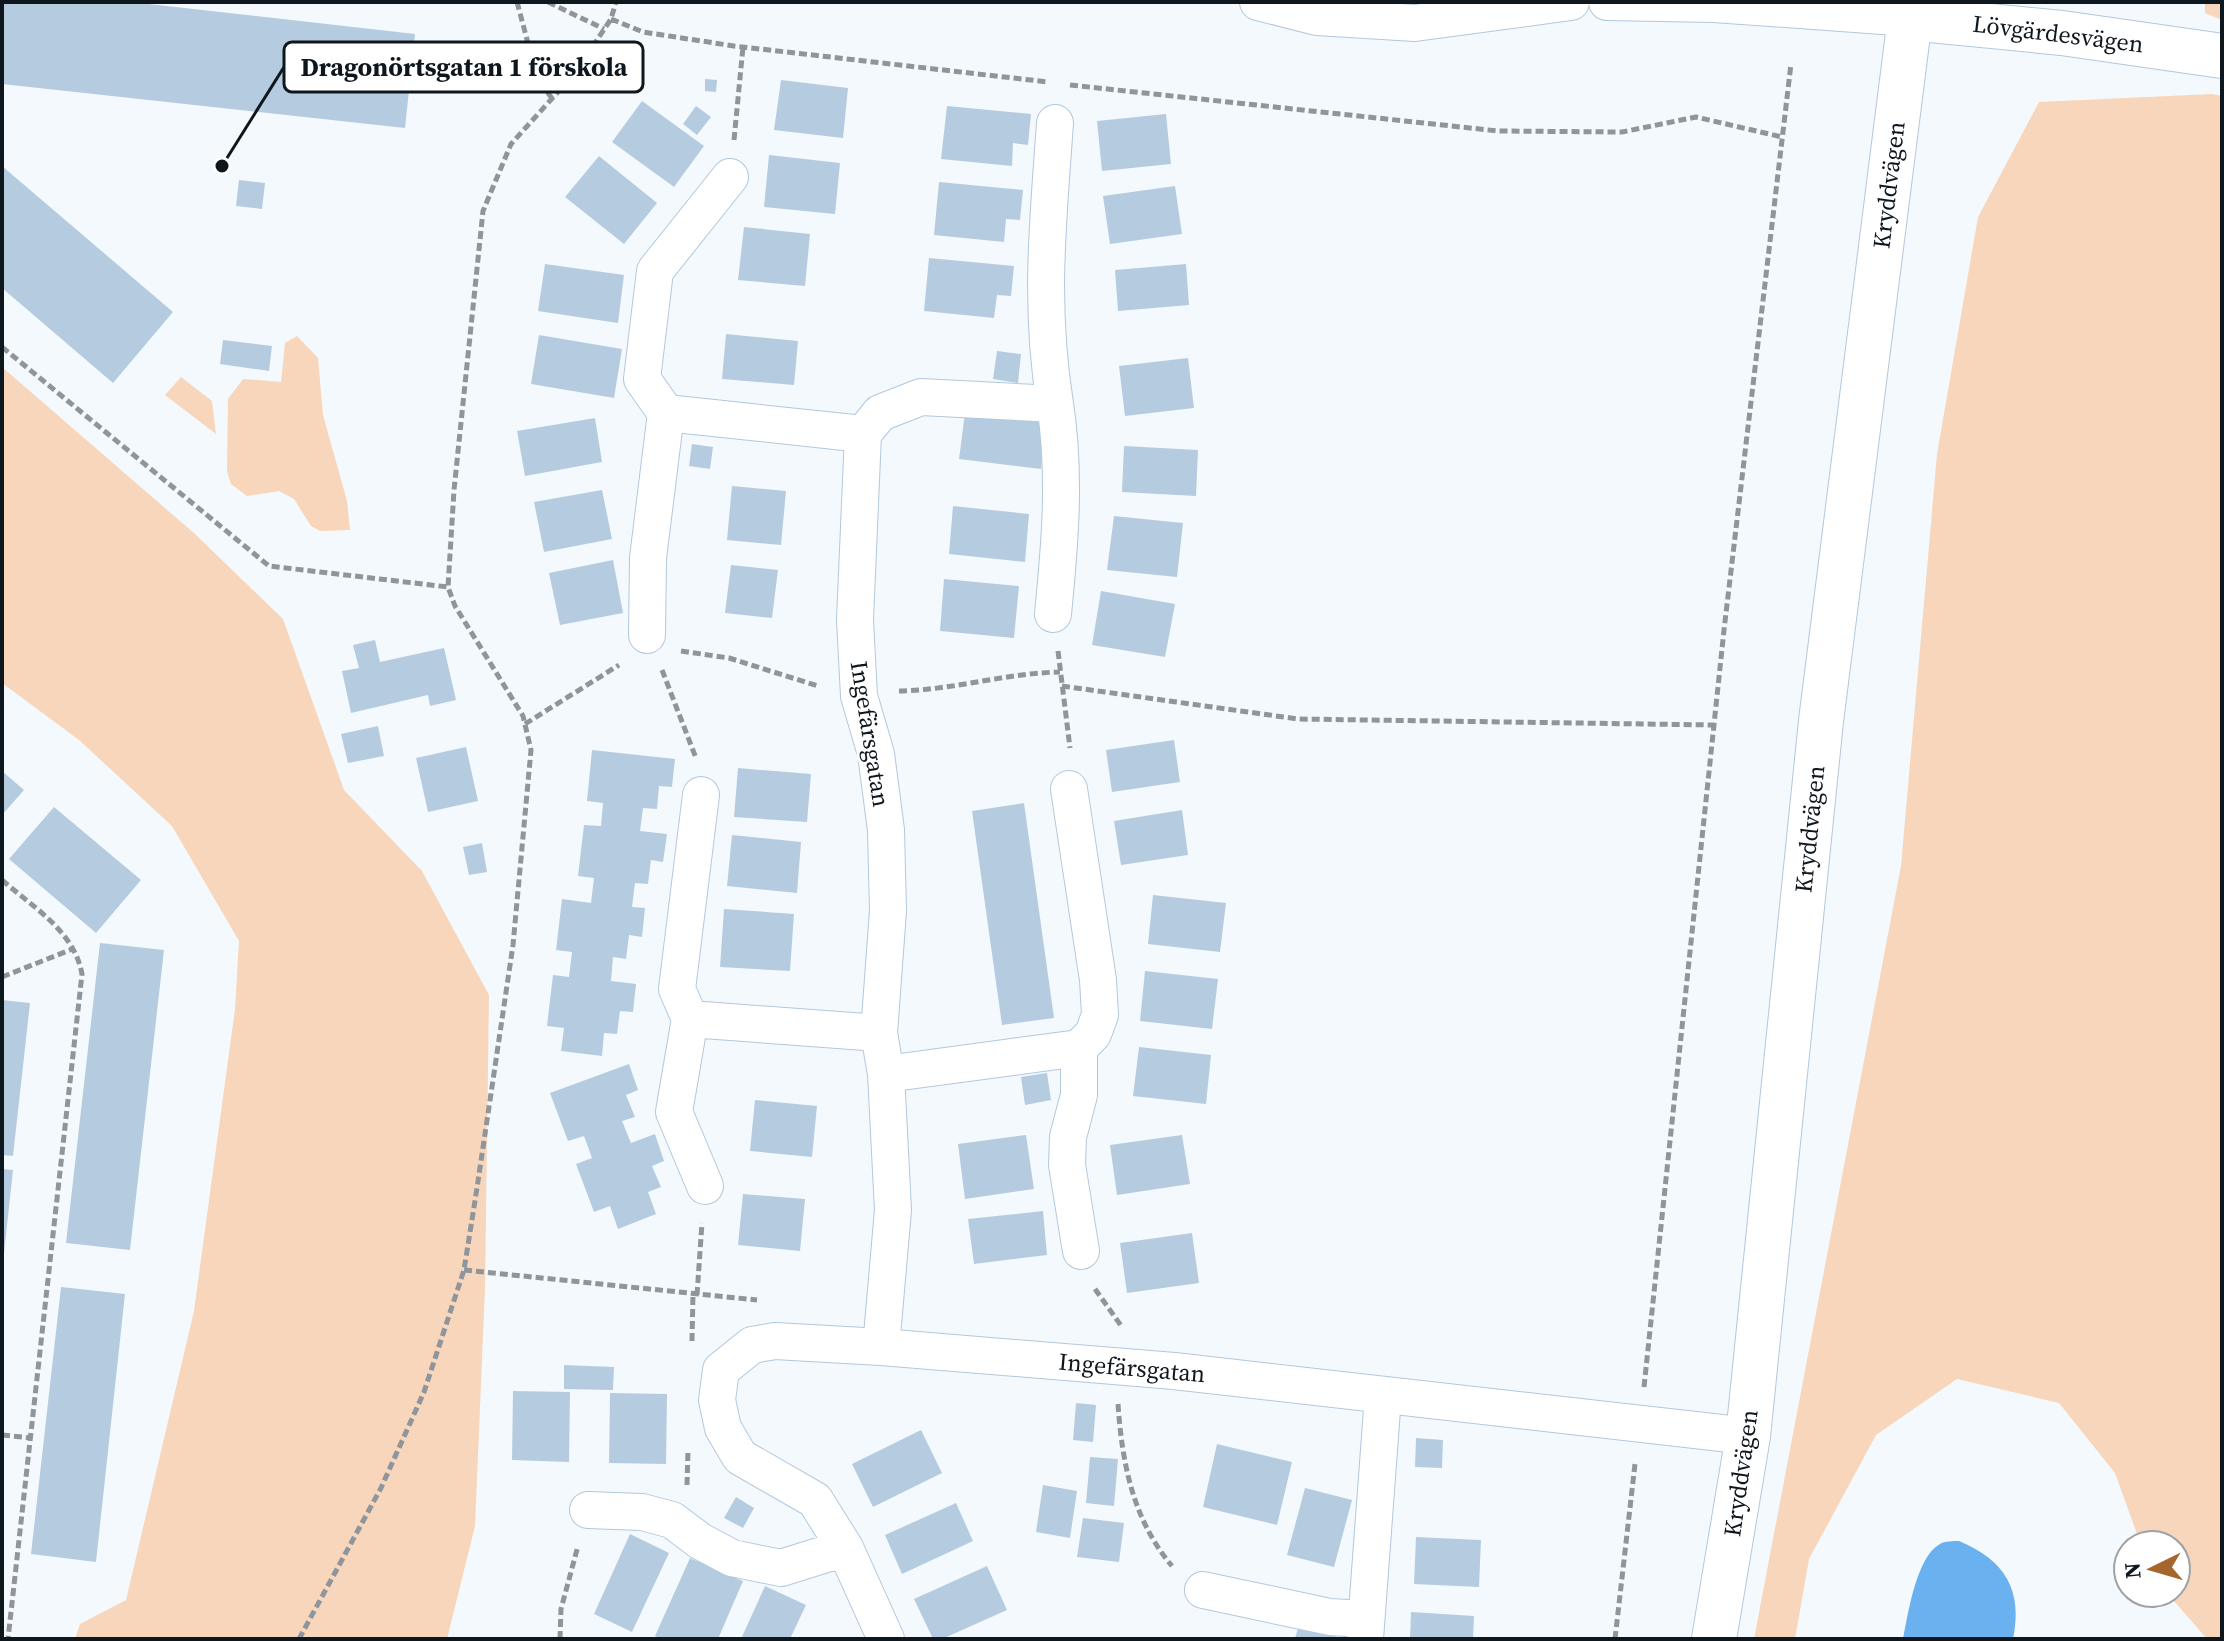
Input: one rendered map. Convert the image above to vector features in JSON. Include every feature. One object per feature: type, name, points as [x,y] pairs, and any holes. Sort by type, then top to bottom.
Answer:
[{"type":"street","points":[[1258,2],[1317,17],[1415,23],[1571,2]]},
{"type":"street","name":"Lövgärdesvägen","points":[[1607,2],[1714,4],[1910,18],[2062,33],[2222,56]]},
{"type":"street","name":"Kryddvägen","points":[[1714,1639],[1748,1436],[1821,721],[1910,18]]},
{"type":"street","points":[[1053,614],[1064,508],[1062,447],[1046,345],[1043,284],[1055,123]]},
{"type":"street","points":[[650,641],[648,558],[666,413],[642,379],[655,271],[730,177]]},
{"type":"street","points":[[666,413],[863,434],[880,413],[921,397],[1055,404]]},
{"type":"street","name":"Ingefärsgatan","points":[[863,434],[855,620],[859,693],[876,754],[886,830],[888,911],[879,1033],[886,1074],[893,1210],[881,1347]]},
{"type":"street","points":[[886,1074],[1079,1048],[1093,1034],[1100,1015],[1098,980],[1069,789]]},
{"type":"street","points":[[701,795],[677,989],[690,1019],[674,1112],[705,1186]]},
{"type":"street","points":[[690,1019],[879,1033]]},
{"type":"street","points":[[1079,1048],[1079,1095],[1068,1137],[1067,1165],[1081,1251]]},
{"type":"street","name":"Ingefärsgatan","points":[[886,1639],[845,1548],[815,1500],[740,1457],[723,1428],[717,1400],[721,1370],[752,1345],[775,1341],[881,1347],[1120,1367],[1748,1436]]},
{"type":"street","points":[[1203,1590],[1330,1617],[1365,1629],[1383,1396]]},
{"type":"street","points":[[588,1510],[642,1512],[672,1520],[700,1541],[732,1558],[781,1568],[845,1548]]},
{"type":"path","points":[[517,2],[537,77],[553,100]]},
{"type":"path","points":[[548,2],[604,29]]},
{"type":"path","points":[[299,1639],[387,1474],[424,1392],[464,1270],[513,945],[531,750],[525,724],[455,606],[448,587],[454,490],[483,211],[511,144],[553,100],[611,19],[616,2]]},
{"type":"path","points":[[611,19],[643,32],[1053,83]]},
{"type":"path","points":[[730,177],[743,46]]},
{"type":"path","points":[[1615,1639],[1714,725],[1791,64]]},
{"type":"path","points":[[1068,84],[1498,131],[1622,132],[1696,117],[1782,137]]},
{"type":"path","points":[[2,347],[269,566],[448,587]]},
{"type":"path","points":[[1053,614],[1072,759],[1069,789]]},
{"type":"path","points":[[525,724],[650,641],[729,658],[840,693],[929,691],[1032,672],[1060,672]]},
{"type":"path","points":[[650,641],[700,771],[701,795]]},
{"type":"path","points":[[1062,686],[1298,719],[1714,725]]},
{"type":"path","points":[[2,880],[66,935],[75,948],[82,974],[8,1639]]},
{"type":"path","points":[[2,977],[75,948]]},
{"type":"path","points":[[697,1295],[705,1186]]},
{"type":"path","points":[[1081,1251],[1095,1289],[1122,1327],[1118,1405],[1122,1449],[1136,1508],[1155,1546],[1177,1571],[1203,1590]]},
{"type":"path","points":[[464,1270],[759,1301]]},
{"type":"path","points":[[2,1435],[32,1438]]},
{"type":"path","points":[[560,1639],[561,1609],[588,1510]]},
{"type":"shaded area","points":[[2205,2],[2222,2],[2222,20],[2205,13]]},
{"type":"shaded area","points":[[2222,96],[2222,1639],[2207,1639],[2181,1609],[2192,1609],[2192,1529],[2135,1529],[2115,1473],[2059,1403],[1957,1379],[1876,1435],[1809,1559],[1795,1639],[1754,1639],[1901,866],[1937,454],[1978,217],[2039,102]]},
{"type":"shaded area","points":[[297,336],[318,358],[323,415],[347,501],[350,530],[320,531],[311,526],[294,499],[279,491],[247,496],[231,484],[227,471],[228,399],[243,379],[281,382],[285,343]]},
{"type":"shaded area","points":[[2,367],[195,534],[283,619],[344,790],[422,871],[489,995],[485,1289],[475,1526],[447,1639],[75,1639],[80,1624],[126,1600],[194,1311],[235,1009],[239,941],[172,826],[79,740],[2,683]]},
{"type":"shaded area","points":[[181,377],[212,401],[216,434],[165,395]]},
{"type":"water","points":[[1959,1541],[1988,1557],[2007,1579],[2015,1606],[2013,1639],[1903,1639],[1914,1587],[1925,1561],[1940,1544]]},
{"type":"building","points":[[2,2],[131,2],[415,34],[405,128],[2,84]]},
{"type":"building","points":[[705,79],[717,80],[716,92],[705,91]]},
{"type":"building","points":[[781,80],[848,88],[843,138],[774,130]]},
{"type":"building","points":[[642,101],[704,146],[674,187],[612,142]]},
{"type":"building","points":[[696,106],[711,117],[697,135],[683,124]]},
{"type":"building","points":[[947,106],[1031,114],[1028,145],[1013,143],[1012,166],[941,159]]},
{"type":"building","points":[[1166,114],[1171,164],[1102,171],[1097,121]]},
{"type":"building","points":[[769,155],[840,163],[835,214],[764,207]]},
{"type":"building","points":[[599,156],[657,203],[624,244],[565,197]]},
{"type":"building","points":[[2,166],[173,312],[113,383],[2,288]]},
{"type":"building","points":[[239,180],[265,183],[262,209],[236,206]]},
{"type":"building","points":[[939,182],[1023,190],[1020,220],[1006,219],[1004,242],[934,235]]},
{"type":"building","points":[[1175,186],[1182,234],[1110,244],[1103,196]]},
{"type":"building","points":[[744,227],[810,234],[805,286],[738,280]]},
{"type":"building","points":[[929,258],[1014,266],[1011,296],[997,295],[994,318],[924,311]]},
{"type":"building","points":[[545,264],[624,275],[618,323],[538,311]]},
{"type":"building","points":[[1186,264],[1189,305],[1118,311],[1115,270]]},
{"type":"building","points":[[726,334],[798,341],[794,385],[722,379]]},
{"type":"building","points":[[539,335],[622,349],[614,398],[531,384]]},
{"type":"building","points":[[223,340],[272,346],[269,371],[220,364]]},
{"type":"building","points":[[997,351],[1021,354],[1018,383],[993,379]]},
{"type":"building","points":[[1188,358],[1194,408],[1125,416],[1119,366]]},
{"type":"building","points":[[966,405],[1047,415],[1041,469],[959,459]]},
{"type":"building","points":[[595,418],[602,462],[525,476],[517,431]]},
{"type":"building","points":[[692,444],[713,447],[710,469],[689,466]]},
{"type":"building","points":[[1124,446],[1198,450],[1196,496],[1122,492]]},
{"type":"building","points":[[732,486],[786,491],[781,545],[727,540]]},
{"type":"building","points":[[602,490],[612,539],[544,552],[534,502]]},
{"type":"building","points":[[953,506],[1029,514],[1025,562],[949,554]]},
{"type":"building","points":[[1114,516],[1183,523],[1177,577],[1107,570]]},
{"type":"building","points":[[613,560],[623,613],[560,625],[549,573]]},
{"type":"building","points":[[731,565],[778,570],[772,618],[725,613]]},
{"type":"building","points":[[944,579],[1019,586],[1014,638],[940,631]]},
{"type":"building","points":[[1101,591],[1175,604],[1165,657],[1092,645]]},
{"type":"building","points":[[375,640],[380,662],[444,648],[456,700],[430,706],[428,695],[351,713],[342,671],[359,668],[353,645]]},
{"type":"building","points":[[378,726],[384,756],[348,763],[341,734]]},
{"type":"building","points":[[1174,740],[1180,782],[1112,792],[1106,750]]},
{"type":"building","points":[[466,747],[478,801],[428,812],[416,758]]},
{"type":"building","points":[[592,750],[675,759],[672,787],[659,786],[657,809],[643,808],[640,831],[667,834],[663,862],[651,860],[648,884],[635,883],[632,907],[645,908],[642,937],[629,935],[626,959],[613,957],[611,981],[636,984],[633,1012],[620,1011],[617,1034],[604,1033],[602,1056],[561,1051],[564,1028],[547,1026],[553,975],[569,977],[572,952],[556,950],[562,899],[591,903],[594,878],[578,876],[584,825],[601,826],[603,803],[587,801]]},
{"type":"building","points":[[738,768],[811,774],[807,822],[734,817]]},
{"type":"building","points":[[2,771],[24,790],[2,815]]},
{"type":"building","points":[[1024,803],[1054,1018],[1002,1025],[972,811]]},
{"type":"building","points":[[54,807],[141,880],[96,933],[9,859]]},
{"type":"building","points":[[1182,810],[1188,855],[1121,865],[1114,821]]},
{"type":"building","points":[[732,835],[801,842],[797,893],[727,886]]},
{"type":"building","points":[[482,843],[487,872],[469,875],[463,847]]},
{"type":"building","points":[[1153,895],[1226,903],[1220,952],[1148,944]]},
{"type":"building","points":[[724,909],[794,914],[790,971],[720,967]]},
{"type":"building","points":[[100,943],[164,950],[130,1250],[66,1243]]},
{"type":"building","points":[[1145,971],[1218,979],[1212,1029],[1140,1021]]},
{"type":"building","points":[[2,1000],[30,1003],[13,1156],[2,1155]]},
{"type":"building","points":[[1139,1047],[1211,1055],[1206,1104],[1133,1096]]},
{"type":"building","points":[[629,1064],[638,1090],[626,1095],[635,1117],[622,1121],[631,1143],[655,1134],[664,1161],[652,1166],[661,1187],[648,1192],[656,1214],[618,1229],[610,1206],[594,1212],[576,1164],[592,1158],[584,1136],[568,1141],[550,1093]]},
{"type":"building","points":[[1047,1073],[1051,1100],[1025,1105],[1021,1077]]},
{"type":"building","points":[[755,1100],[817,1106],[812,1157],[750,1151]]},
{"type":"building","points":[[1026,1135],[1034,1189],[965,1199],[958,1144]]},
{"type":"building","points":[[1182,1135],[1190,1184],[1117,1195],[1110,1145]]},
{"type":"building","points":[[2,1169],[13,1170],[4,1253],[2,1253]]},
{"type":"building","points":[[743,1194],[805,1199],[800,1251],[738,1245]]},
{"type":"building","points":[[1043,1211],[1047,1255],[974,1264],[968,1219]]},
{"type":"building","points":[[1192,1233],[1199,1283],[1127,1293],[1120,1243]]},
{"type":"building","points":[[61,1287],[125,1294],[96,1562],[31,1554]]},
{"type":"building","points":[[564,1365],[614,1367],[613,1390],[564,1389]]},
{"type":"building","points":[[513,1391],[570,1392],[569,1462],[512,1460]]},
{"type":"building","points":[[610,1393],[667,1394],[666,1464],[609,1463]]},
{"type":"building","points":[[1076,1403],[1096,1405],[1093,1442],[1073,1440]]},
{"type":"building","points":[[921,1430],[942,1473],[873,1507],[852,1464]]},
{"type":"building","points":[[1416,1438],[1443,1440],[1442,1468],[1415,1467]]},
{"type":"building","points":[[1217,1444],[1292,1462],[1277,1525],[1203,1507]]},
{"type":"building","points":[[1090,1457],[1118,1459],[1114,1506],[1086,1503]]},
{"type":"building","points":[[1043,1485],[1077,1491],[1070,1538],[1036,1532]]},
{"type":"building","points":[[1305,1488],[1352,1500],[1334,1567],[1287,1555]]},
{"type":"building","points":[[736,1497],[754,1508],[743,1528],[724,1518]]},
{"type":"building","points":[[956,1503],[973,1541],[902,1574],[885,1535]]},
{"type":"building","points":[[1083,1518],[1124,1523],[1119,1562],[1077,1557]]},
{"type":"building","points":[[630,1534],[669,1553],[632,1632],[594,1614]]},
{"type":"building","points":[[1416,1537],[1481,1540],[1479,1587],[1414,1584]]},
{"type":"building","points":[[690,1558],[743,1581],[718,1639],[661,1639],[655,1636]]},
{"type":"building","points":[[987,1566],[1007,1610],[942,1639],[933,1639],[914,1599]]},
{"type":"building","points":[[765,1586],[806,1605],[790,1639],[741,1639]]},
{"type":"building","points":[[1411,1612],[1474,1616],[1473,1639],[1410,1639]]},
{"type":"building","points":[[1299,1624],[1336,1634],[1335,1639],[1295,1639]]},
{"type":"place","name":"Dragonörtsgatan 1 förskola","points":[[222,166]]}]
